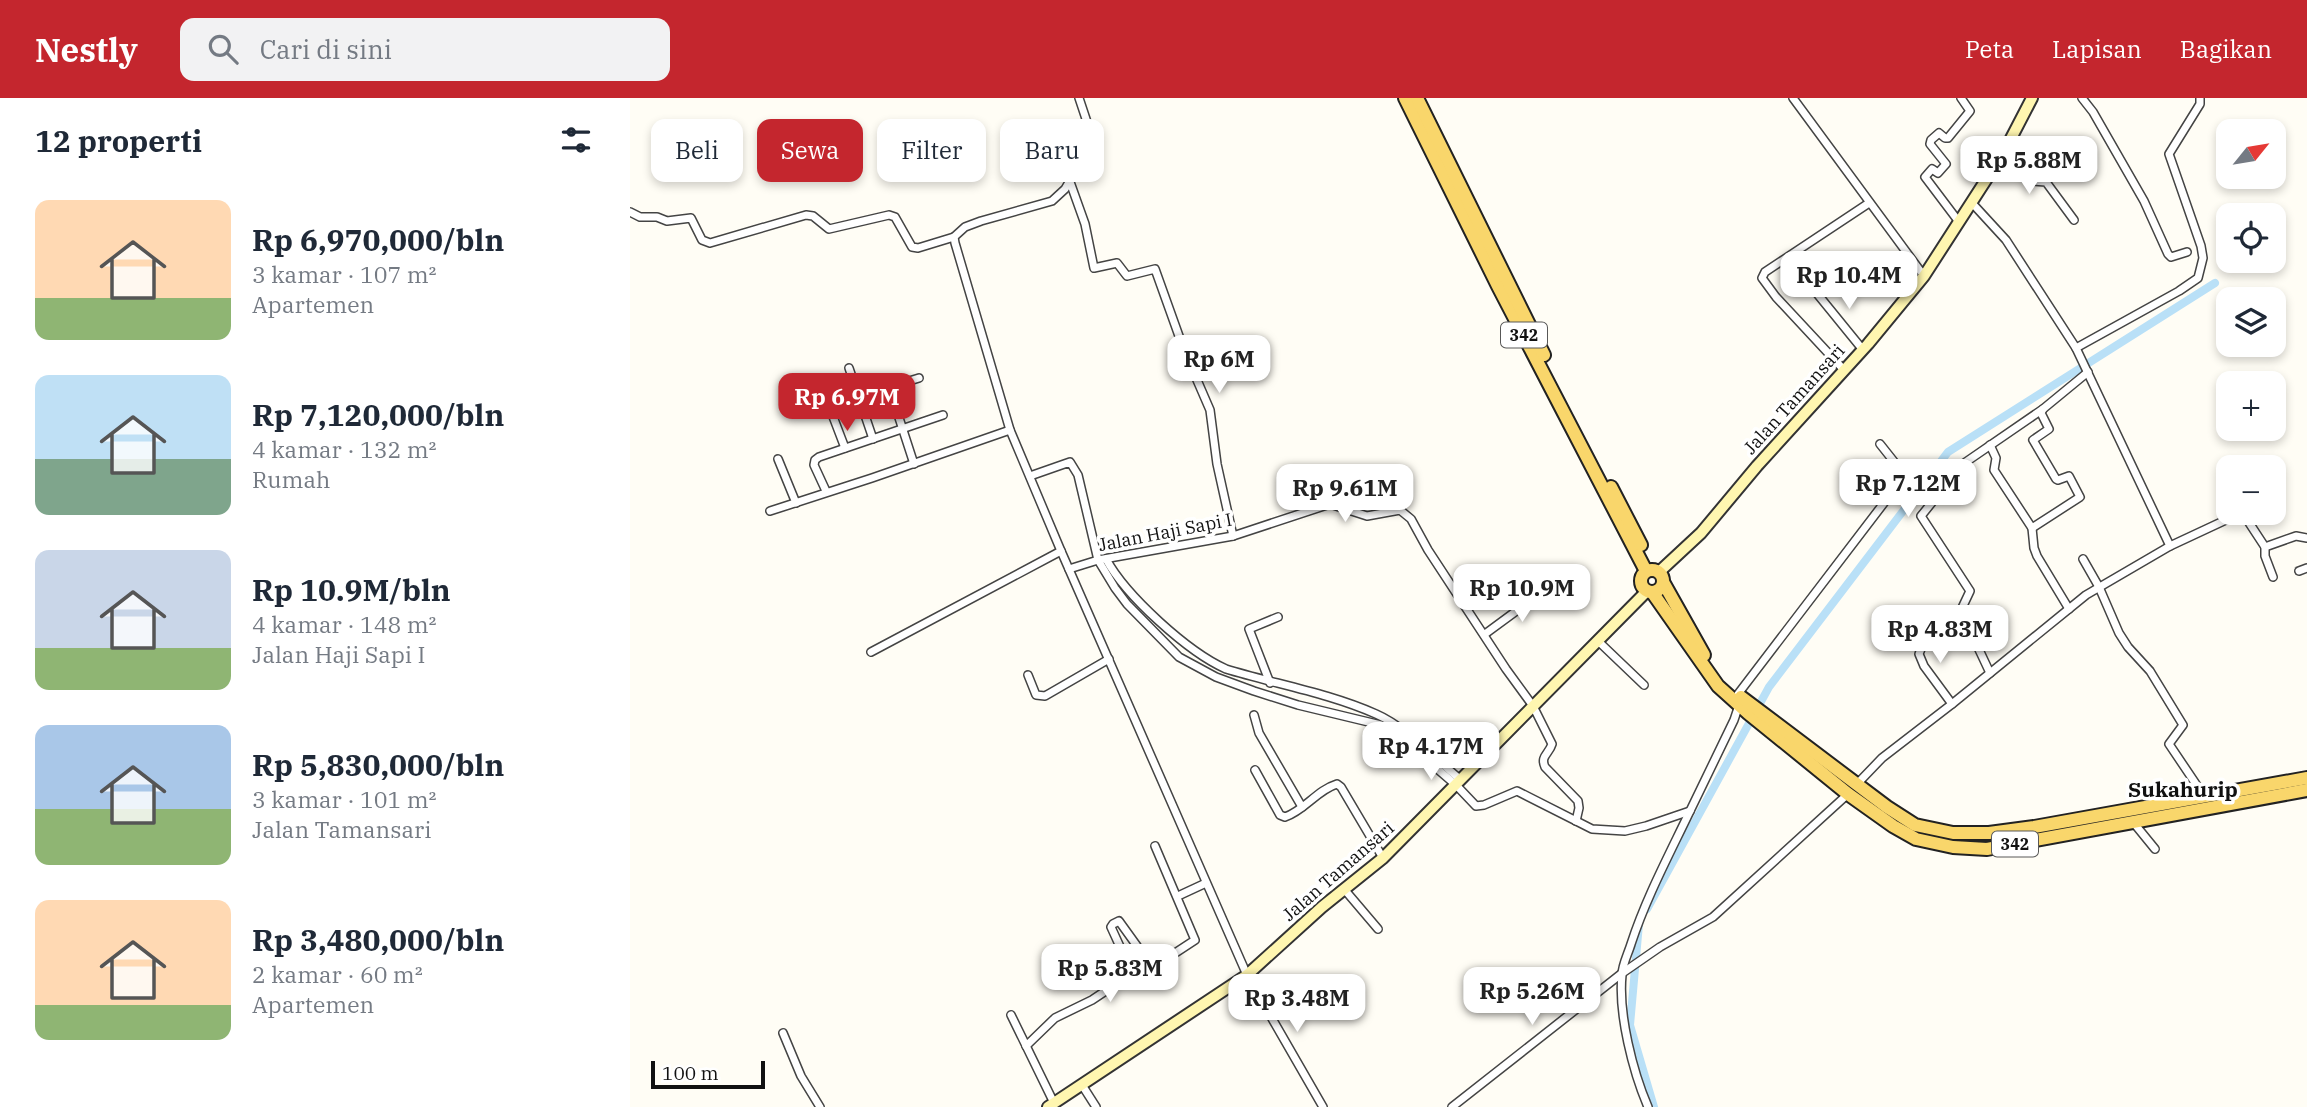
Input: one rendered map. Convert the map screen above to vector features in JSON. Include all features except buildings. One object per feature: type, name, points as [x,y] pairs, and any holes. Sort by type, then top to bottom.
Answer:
[{"type":"main road","name":"342","points":[[1405,98],[1655,574],[1713,670],[1741,702]]},
{"type":"main road","name":"342","points":[[1417,98],[1452,183]]},
{"type":"main road","name":"Jalan Tamansari","points":[[1655,574],[1701,533],[1756,467],[1863,350],[1924,276],[2004,152],[2032,98]]},
{"type":"main road","points":[[1655,574],[1659,589],[1649,591],[1641,584],[1641,579],[1655,574]]},
{"type":"main road","name":"342","points":[[1649,591],[1706,671],[1741,702],[1852,789],[1893,826],[1953,847],[1987,849],[2062,828],[2204,796],[2219,800],[2307,790]]},
{"type":"main road","name":"Jalan Tamansari","points":[[1051,1105],[1247,975],[1383,858],[1649,591]]},
{"type":"main road","name":"342","points":[[2062,828],[2132,822],[2307,778]]},
{"type":"street","points":[[1079,98],[1086,119]]},
{"type":"street","points":[[1793,98],[1924,276]]},
{"type":"street","points":[[1959,222],[1925,177],[1932,169],[1937,173],[1946,164],[1930,144],[1939,133],[1948,138],[1970,111],[1961,98]]},
{"type":"street","points":[[2082,98],[2144,201],[2168,254],[2171,257],[2187,252]]},
{"type":"street","points":[[2076,348],[2198,278],[2203,258],[2201,246],[2169,154],[2200,104],[2200,98]]},
{"type":"street","points":[[2004,152],[2031,181],[2046,182],[2074,220]]},
{"type":"street","points":[[630,212],[640,217],[657,217],[667,221],[691,218],[702,240],[709,243],[806,215],[813,216],[830,229],[890,215],[895,217],[912,247],[918,248],[954,237],[965,227],[981,221],[1052,201],[1070,182]]},
{"type":"street","points":[[1070,182],[1085,224],[1094,268],[1117,263],[1127,276],[1154,269],[1210,410],[1217,464],[1233,536]]},
{"type":"street","points":[[1844,370],[1776,297],[1762,278],[1765,272],[1869,203]]},
{"type":"street","points":[[1972,203],[2006,240],[2076,348],[2170,546]]},
{"type":"street","points":[[954,237],[1010,430],[1061,551],[1247,975],[1323,1107]]},
{"type":"street","points":[[1815,290],[1863,350]]},
{"type":"street","points":[[849,368],[873,439]]},
{"type":"street","points":[[1990,673],[1962,608],[1970,591],[1921,516],[1958,469],[2043,409],[2088,371]]},
{"type":"street","points":[[914,464],[890,388],[919,378]]},
{"type":"street","points":[[829,406],[845,448]]},
{"type":"street","points":[[2032,528],[2080,497],[2069,476],[2056,479],[2034,442],[2034,438],[2050,428],[2041,414],[2043,409]]},
{"type":"street","points":[[827,491],[814,465],[815,460],[943,415]]},
{"type":"street","points":[[770,511],[1010,430]]},
{"type":"street","points":[[1648,1107],[1624,1023],[1624,972],[1645,906],[1741,702],[1903,478],[1903,473],[1880,444]]},
{"type":"street","points":[[1990,445],[1996,458],[1994,470],[2032,528],[2037,556],[2069,608]]},
{"type":"street","points":[[778,458],[796,503]]},
{"type":"street","points":[[1030,476],[1072,463],[1102,560],[1115,588],[1179,657],[1216,677],[1262,693],[1298,705],[1381,725],[1458,782]]},
{"type":"street","name":"Jalan Haji Sapi I","points":[[1069,569],[1102,560],[1233,536],[1330,504],[1367,516],[1400,510],[1411,519],[1506,669],[1533,706],[1552,744],[1543,757],[1545,767],[1578,801],[1576,821]]},
{"type":"street","points":[[1452,1107],[1624,972],[1713,916],[1852,789],[1882,758],[2099,587],[2170,546],[2238,515],[2246,518],[2265,547],[2265,556],[2273,577]]},
{"type":"street","points":[[2265,547],[2296,536],[2307,538]]},
{"type":"street","points":[[871,652],[1061,551]]},
{"type":"street","points":[[2083,559],[2099,587],[2119,633],[2150,671],[2183,724],[2169,744],[2204,796]]},
{"type":"street","points":[[1102,560],[1134,598],[1201,655],[1226,669],[1376,714],[1392,723],[1458,782],[1476,806],[1517,791],[1592,829],[1625,831],[1646,827],[1690,811]]},
{"type":"street","points":[[1485,634],[1542,592]]},
{"type":"street","points":[[1271,683],[1249,629],[1278,617]]},
{"type":"street","points":[[1947,629],[1923,644],[1919,654],[1928,672],[1952,704]]},
{"type":"street","points":[[1598,641],[1644,685]]},
{"type":"street","points":[[1027,675],[1036,695],[1045,696],[1109,659]]},
{"type":"street","points":[[1262,693],[1271,683]]},
{"type":"street","points":[[1254,715],[1259,733],[1302,807]]},
{"type":"street","points":[[1255,770],[1280,815],[1285,817],[1292,815],[1333,785],[1341,787],[1383,858]]},
{"type":"street","points":[[2132,822],[2155,849]]},
{"type":"street","points":[[1155,846],[1195,940],[1163,961]]},
{"type":"street","points":[[1178,896],[1206,883]]},
{"type":"street","points":[[1344,889],[1378,929]]},
{"type":"street","points":[[1026,1046],[1055,1018],[1092,1000],[1119,982],[1127,962],[1139,953],[1119,921],[1111,927],[1127,962]]},
{"type":"street","points":[[1011,1015],[1051,1105]]},
{"type":"street","points":[[783,1033],[801,1076],[820,1107]]},
{"type":"street","points":[[1082,1085],[1096,1107]]},
{"type":"waterway","points":[[1647,909],[1769,687],[1948,452],[2215,283]]},
{"type":"waterway","points":[[1639,924],[1630,1025],[1654,1107]]},
{"type":"district","name":"Sukahurip","points":[[2183,789]]}]
